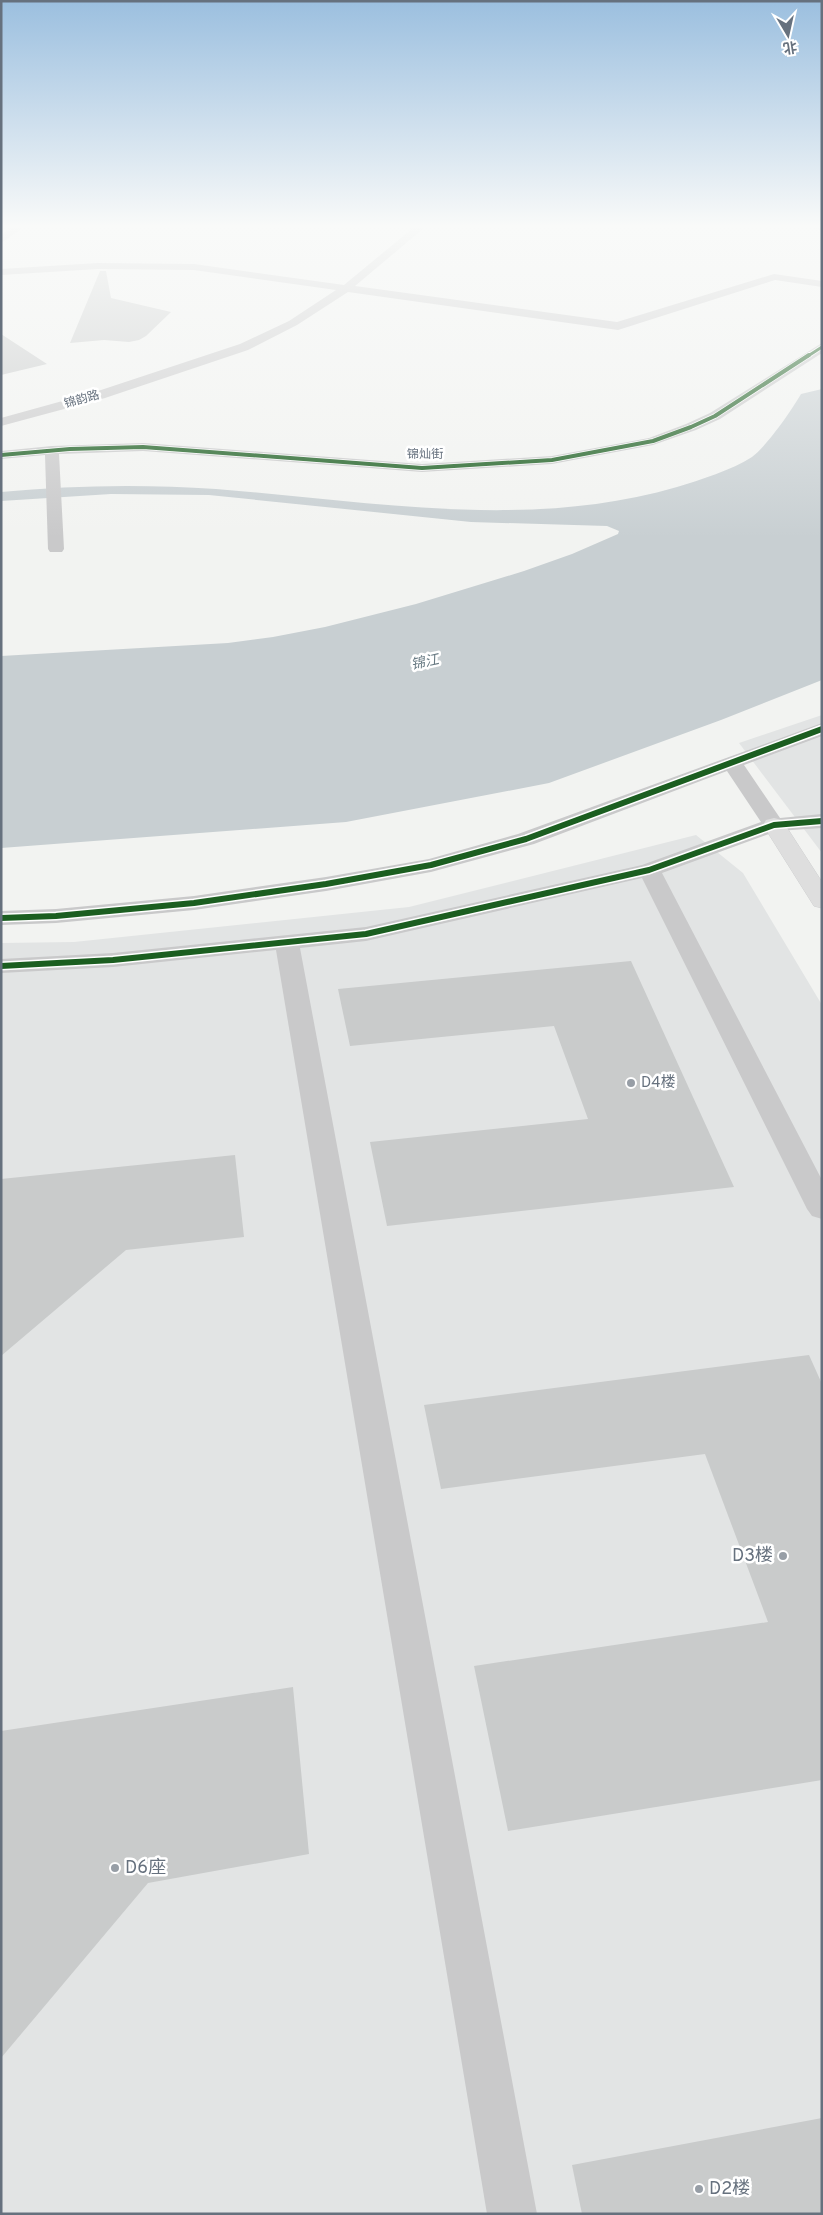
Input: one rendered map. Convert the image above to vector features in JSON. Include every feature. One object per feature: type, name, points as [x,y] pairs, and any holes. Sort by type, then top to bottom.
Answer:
[{"type":"main road","points":[[774,826],[822,901]]},
{"type":"street","name":"锦韵路","points":[[10,409],[56,399],[129,378],[210,348],[247,331]]},
{"type":"street","name":"锦韵路","points":[[1,422],[118,390],[244,346],[276,331]]},
{"type":"street","name":"锦灿街","points":[[1,454],[143,447],[422,468],[552,460],[653,441],[691,427],[715,416],[822,347]]},
{"type":"street","points":[[52,450],[56,549]]},
{"type":"street","points":[[1,918],[56,916],[194,903],[326,884],[430,865],[526,839],[822,729]]},
{"type":"street","points":[[732,763],[774,826]]},
{"type":"street","points":[[1,966],[112,960],[366,934],[649,870],[774,826],[822,821]]},
{"type":"street","points":[[649,870],[822,1209]]},
{"type":"street","points":[[287,942],[512,2214]]},
{"type":"shaded area","points":[[822,715],[822,853],[739,743]]},
{"type":"shaded area","points":[[696,835],[743,873],[822,1005],[822,2214],[1,2214],[1,943],[74,942],[409,907]]},
{"type":"water","name":"锦江","points":[[822,389],[822,680],[721,720],[549,783],[346,822],[1,848],[1,656],[228,643],[325,627],[416,604],[524,571],[572,554],[618,534],[619,531],[607,526],[471,522],[209,495],[111,494],[1,501],[1,492],[82,487],[162,486],[448,509],[563,508],[620,500],[677,487],[735,466],[758,452],[771,437],[801,394]]},
{"type":"building","points":[[75,331],[151,331],[139,340],[129,342],[104,340],[70,343]]},
{"type":"building","points":[[1,334],[47,364],[1,375]]},
{"type":"building","name":"D4楼","points":[[631,961],[734,1187],[387,1226],[370,1142],[588,1119],[554,1026],[350,1046],[338,989]]},
{"type":"building","points":[[235,1155],[244,1237],[126,1250],[1,1356],[1,1179]]},
{"type":"building","name":"D3楼","points":[[809,1355],[822,1384],[822,1780],[508,1831],[474,1666],[768,1622],[705,1454],[441,1489],[424,1405]]},
{"type":"building","name":"D6座","points":[[293,1687],[309,1854],[148,1883],[1,2058],[1,1731]]},
{"type":"building","name":"D2楼","points":[[822,2118],[822,2214],[582,2214],[572,2165]]},
{"type":"cycle path","points":[[1,455],[70,449],[143,447],[422,468],[552,460],[653,441],[691,427],[715,416],[822,347]]},
{"type":"cycle path","points":[[1,918],[56,916],[194,903],[326,884],[431,865],[526,839],[822,729]]},
{"type":"cycle path","points":[[1,966],[113,960],[366,934],[649,870],[774,825],[822,821]]},
{"type":"place","name":"D4楼","points":[[631,1083]]},
{"type":"place","name":"D3楼","points":[[783,1556]]},
{"type":"place","name":"D6座","points":[[115,1868]]},
{"type":"place","name":"D2楼","points":[[699,2189]]}]
